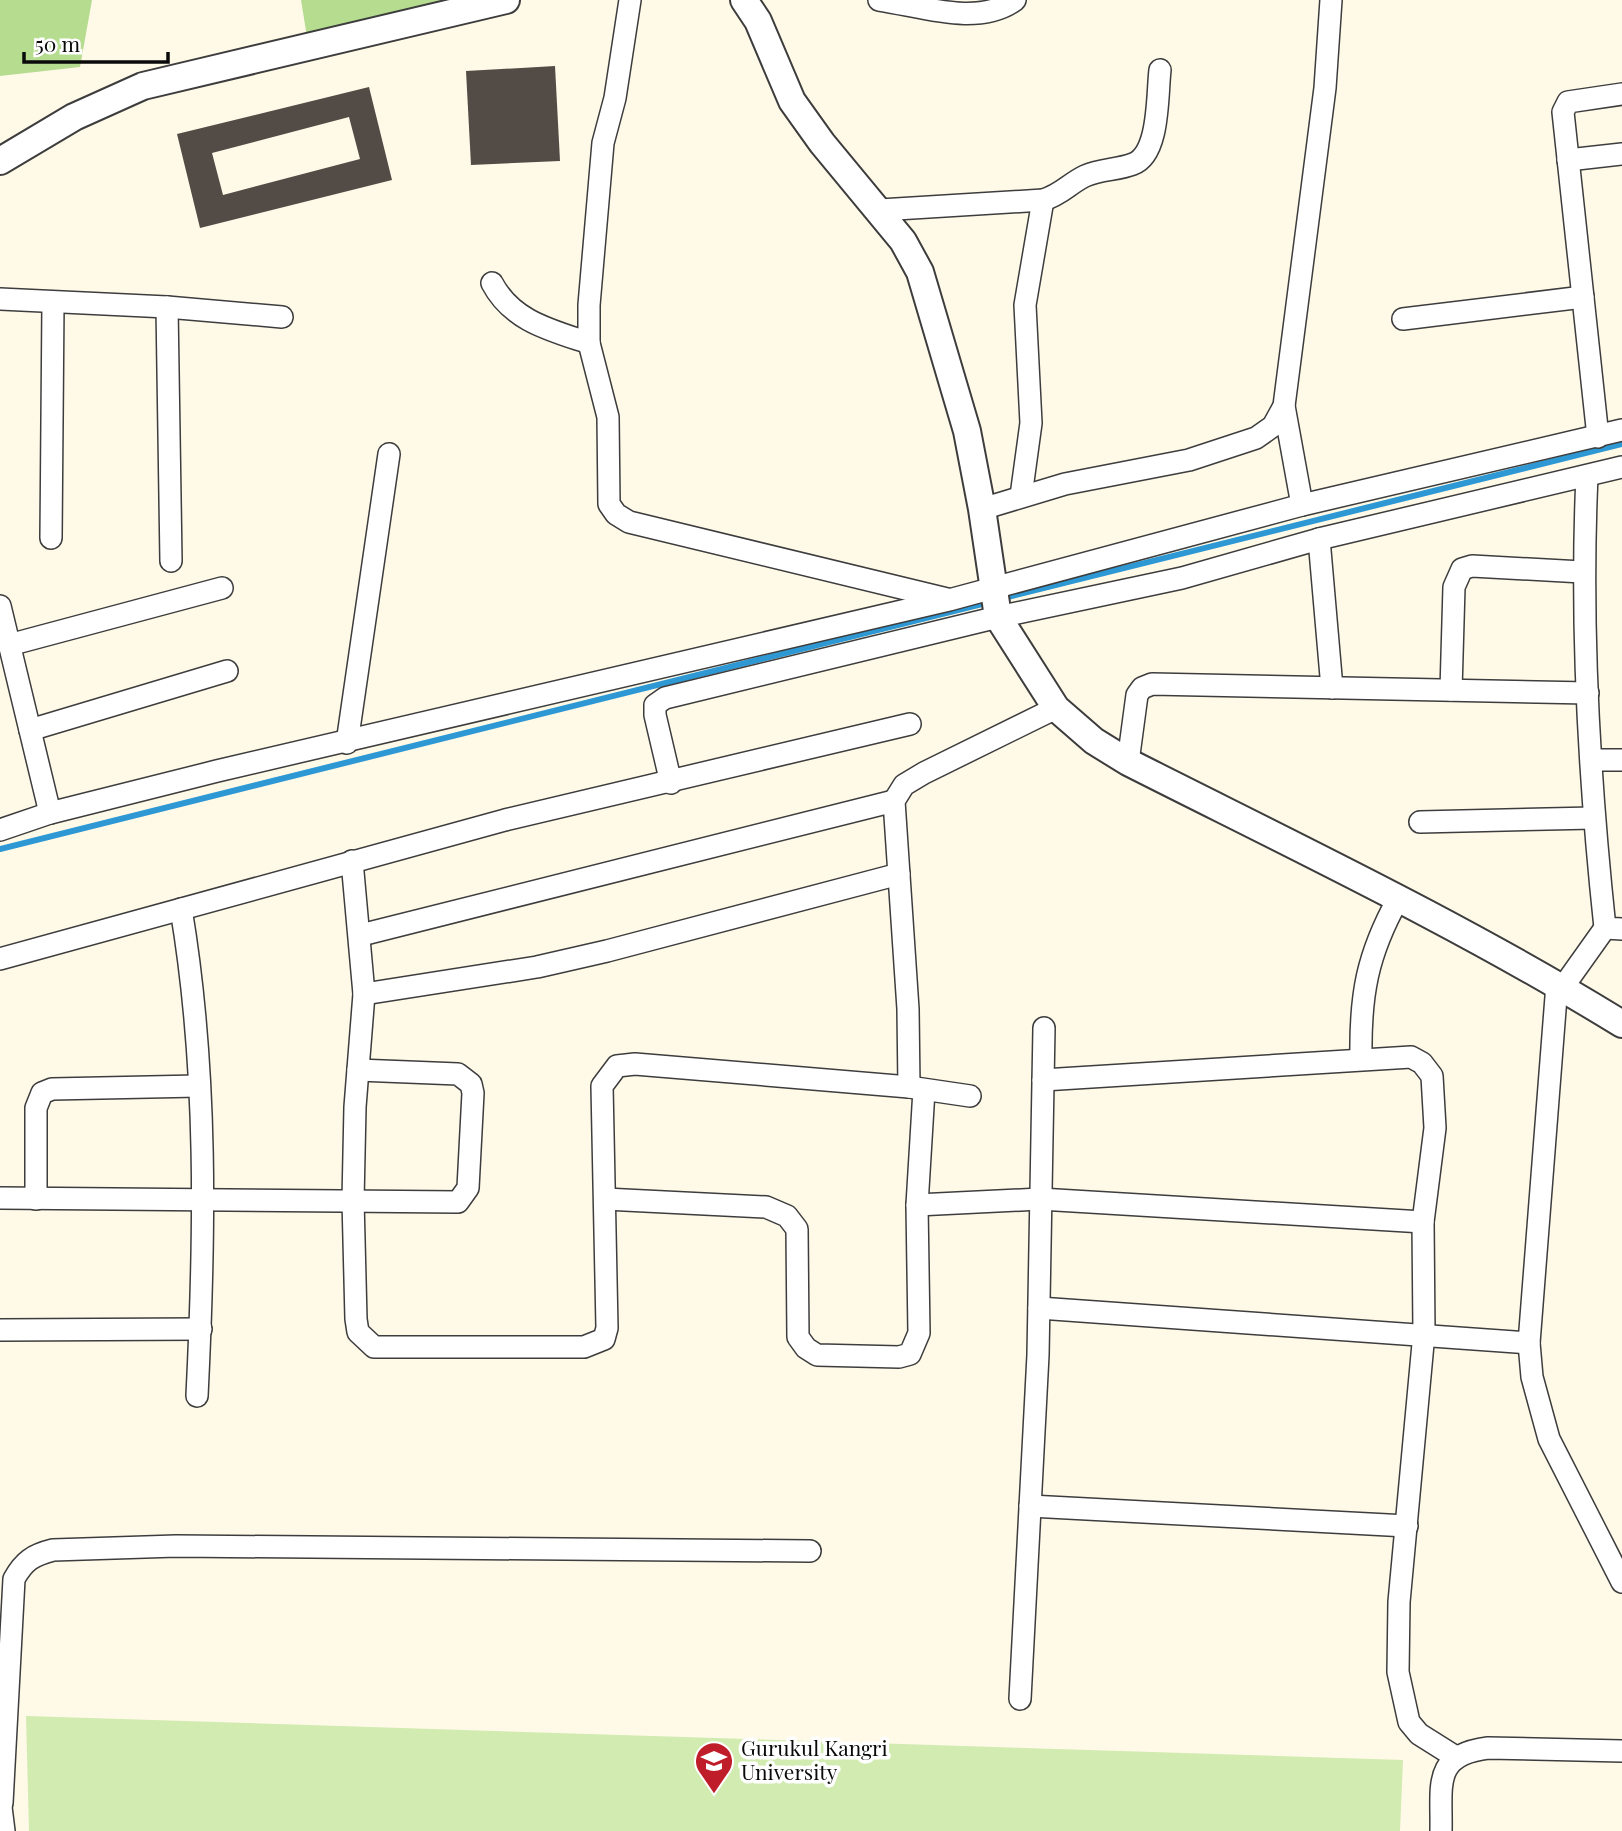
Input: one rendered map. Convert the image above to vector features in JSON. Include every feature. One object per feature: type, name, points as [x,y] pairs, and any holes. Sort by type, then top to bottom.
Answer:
[{"type":"street","points":[[0,161],[74,117],[143,86],[506,0]]},
{"type":"street","points":[[630,0],[615,98],[603,143],[589,305],[589,343],[608,417],[608,504],[616,514],[629,522],[949,600],[995,602],[1182,578],[1320,540],[1622,467]]},
{"type":"street","points":[[744,0],[758,22],[792,100],[822,143],[903,241],[920,272],[967,431],[982,509],[995,602],[1056,708],[1094,741],[1128,762],[1398,899],[1560,985],[1622,1024]]},
{"type":"street","points":[[879,0],[974,14],[998,10],[1015,0]]},
{"type":"street","points":[[1302,505],[1284,406],[1325,88],[1331,0]]},
{"type":"street","points":[[880,211],[1043,200],[1055,197],[1087,175],[1135,164],[1142,159],[1153,140],[1160,70]]},
{"type":"street","points":[[1598,437],[1563,112],[1568,103],[1622,94]]},
{"type":"street","points":[[1568,160],[1622,154]]},
{"type":"street","points":[[1021,496],[1031,423],[1025,305],[1043,200]]},
{"type":"street","points":[[492,283],[501,301],[527,320],[589,343]]},
{"type":"street","points":[[1403,319],[1583,297]]},
{"type":"street","points":[[0,299],[167,307],[282,317]]},
{"type":"street","points":[[51,538],[53,303]]},
{"type":"street","points":[[167,307],[172,561]]},
{"type":"street","points":[[982,509],[1021,496],[1189,460],[1256,438],[1273,426],[1284,406]]},
{"type":"street","points":[[671,783],[655,715],[655,705],[665,698],[995,602],[1302,505],[1622,430]]},
{"type":"street","points":[[347,743],[389,454]]},
{"type":"street","points":[[1587,476],[1582,572],[1593,818],[1613,928],[1560,985],[1529,1343],[1532,1377],[1549,1439],[1622,1582]]},
{"type":"street","points":[[1320,540],[1332,688]]},
{"type":"street","points":[[1451,690],[1454,587],[1462,569],[1472,566],[1582,572]]},
{"type":"street","points":[[9,645],[222,588]]},
{"type":"street","points":[[0,830],[50,813],[949,600]]},
{"type":"street","points":[[0,606],[50,813]]},
{"type":"street","points":[[30,730],[227,671]]},
{"type":"street","points":[[1128,762],[1138,695],[1142,688],[1152,684],[1588,693]]},
{"type":"street","points":[[606,1199],[766,1207],[787,1216],[797,1229],[798,1336],[806,1348],[817,1355],[899,1357],[910,1354],[917,1344],[919,1333],[916,1088],[894,801],[904,785],[923,773],[1056,708]]},
{"type":"street","points":[[0,959],[505,820],[671,783],[910,724]]},
{"type":"street","points":[[1591,760],[1622,760]]},
{"type":"street","points":[[361,935],[894,801]]},
{"type":"street","points":[[1420,822],[1593,818]]},
{"type":"street","points":[[352,861],[361,935],[364,993],[353,1200],[356,1320],[358,1332],[365,1342],[374,1346],[584,1347],[604,1339],[607,1328],[606,1199],[602,1086],[617,1066],[635,1064],[916,1088],[970,1096]]},
{"type":"street","points":[[364,993],[584,956],[899,874]]},
{"type":"street","points":[[1361,1058],[1362,998],[1367,967],[1381,929],[1398,899]]},
{"type":"street","points":[[181,909],[193,981],[202,1201],[201,1329],[197,1396]]},
{"type":"street","points":[[1020,1699],[1039,1308],[1044,1028]]},
{"type":"street","points":[[1043,1080],[1410,1057],[1422,1062],[1432,1076],[1435,1128],[1423,1222],[1424,1333],[1406,1526],[1398,1672],[1409,1721],[1419,1734],[1454,1756]]},
{"type":"street","points":[[0,1198],[458,1202],[465,1196],[474,1093],[471,1084],[458,1074],[358,1070]]},
{"type":"street","points":[[36,1199],[36,1108],[42,1093],[52,1089],[198,1086]]},
{"type":"street","points":[[917,1205],[1040,1199],[1423,1222]]},
{"type":"street","points":[[1039,1308],[1424,1333],[1529,1343]]},
{"type":"street","points":[[0,1330],[201,1329]]},
{"type":"street","points":[[1030,1506],[1406,1526]]},
{"type":"street","points":[[4,1831],[1,1801],[14,1579],[22,1564],[36,1554],[53,1550],[176,1546],[810,1551]]},
{"type":"street","points":[[1441,1831],[1445,1767],[1454,1756],[1468,1750],[1488,1748],[1622,1751]]},
{"type":"green space","points":[[0,0],[92,0],[80,67],[0,76]]},
{"type":"green space","points":[[301,0],[476,0],[307,37]]},
{"type":"green space","name":"Gurukul Kangri University","points":[[26,1716],[1403,1760],[1400,1831],[29,1831]]},
{"type":"building","points":[[555,66],[560,161],[471,165],[466,71]]},
{"type":"building","points":[[369,87],[392,180],[200,228],[177,134]],"holes":[[[349,117],[360,159],[223,195],[212,153]]]},
{"type":"waterway","points":[[1000,599],[1622,444]]},
{"type":"waterway","points":[[0,849],[990,602]]},
{"type":"place","name":"Gurukul Kangri University","points":[[714,1795]]}]
